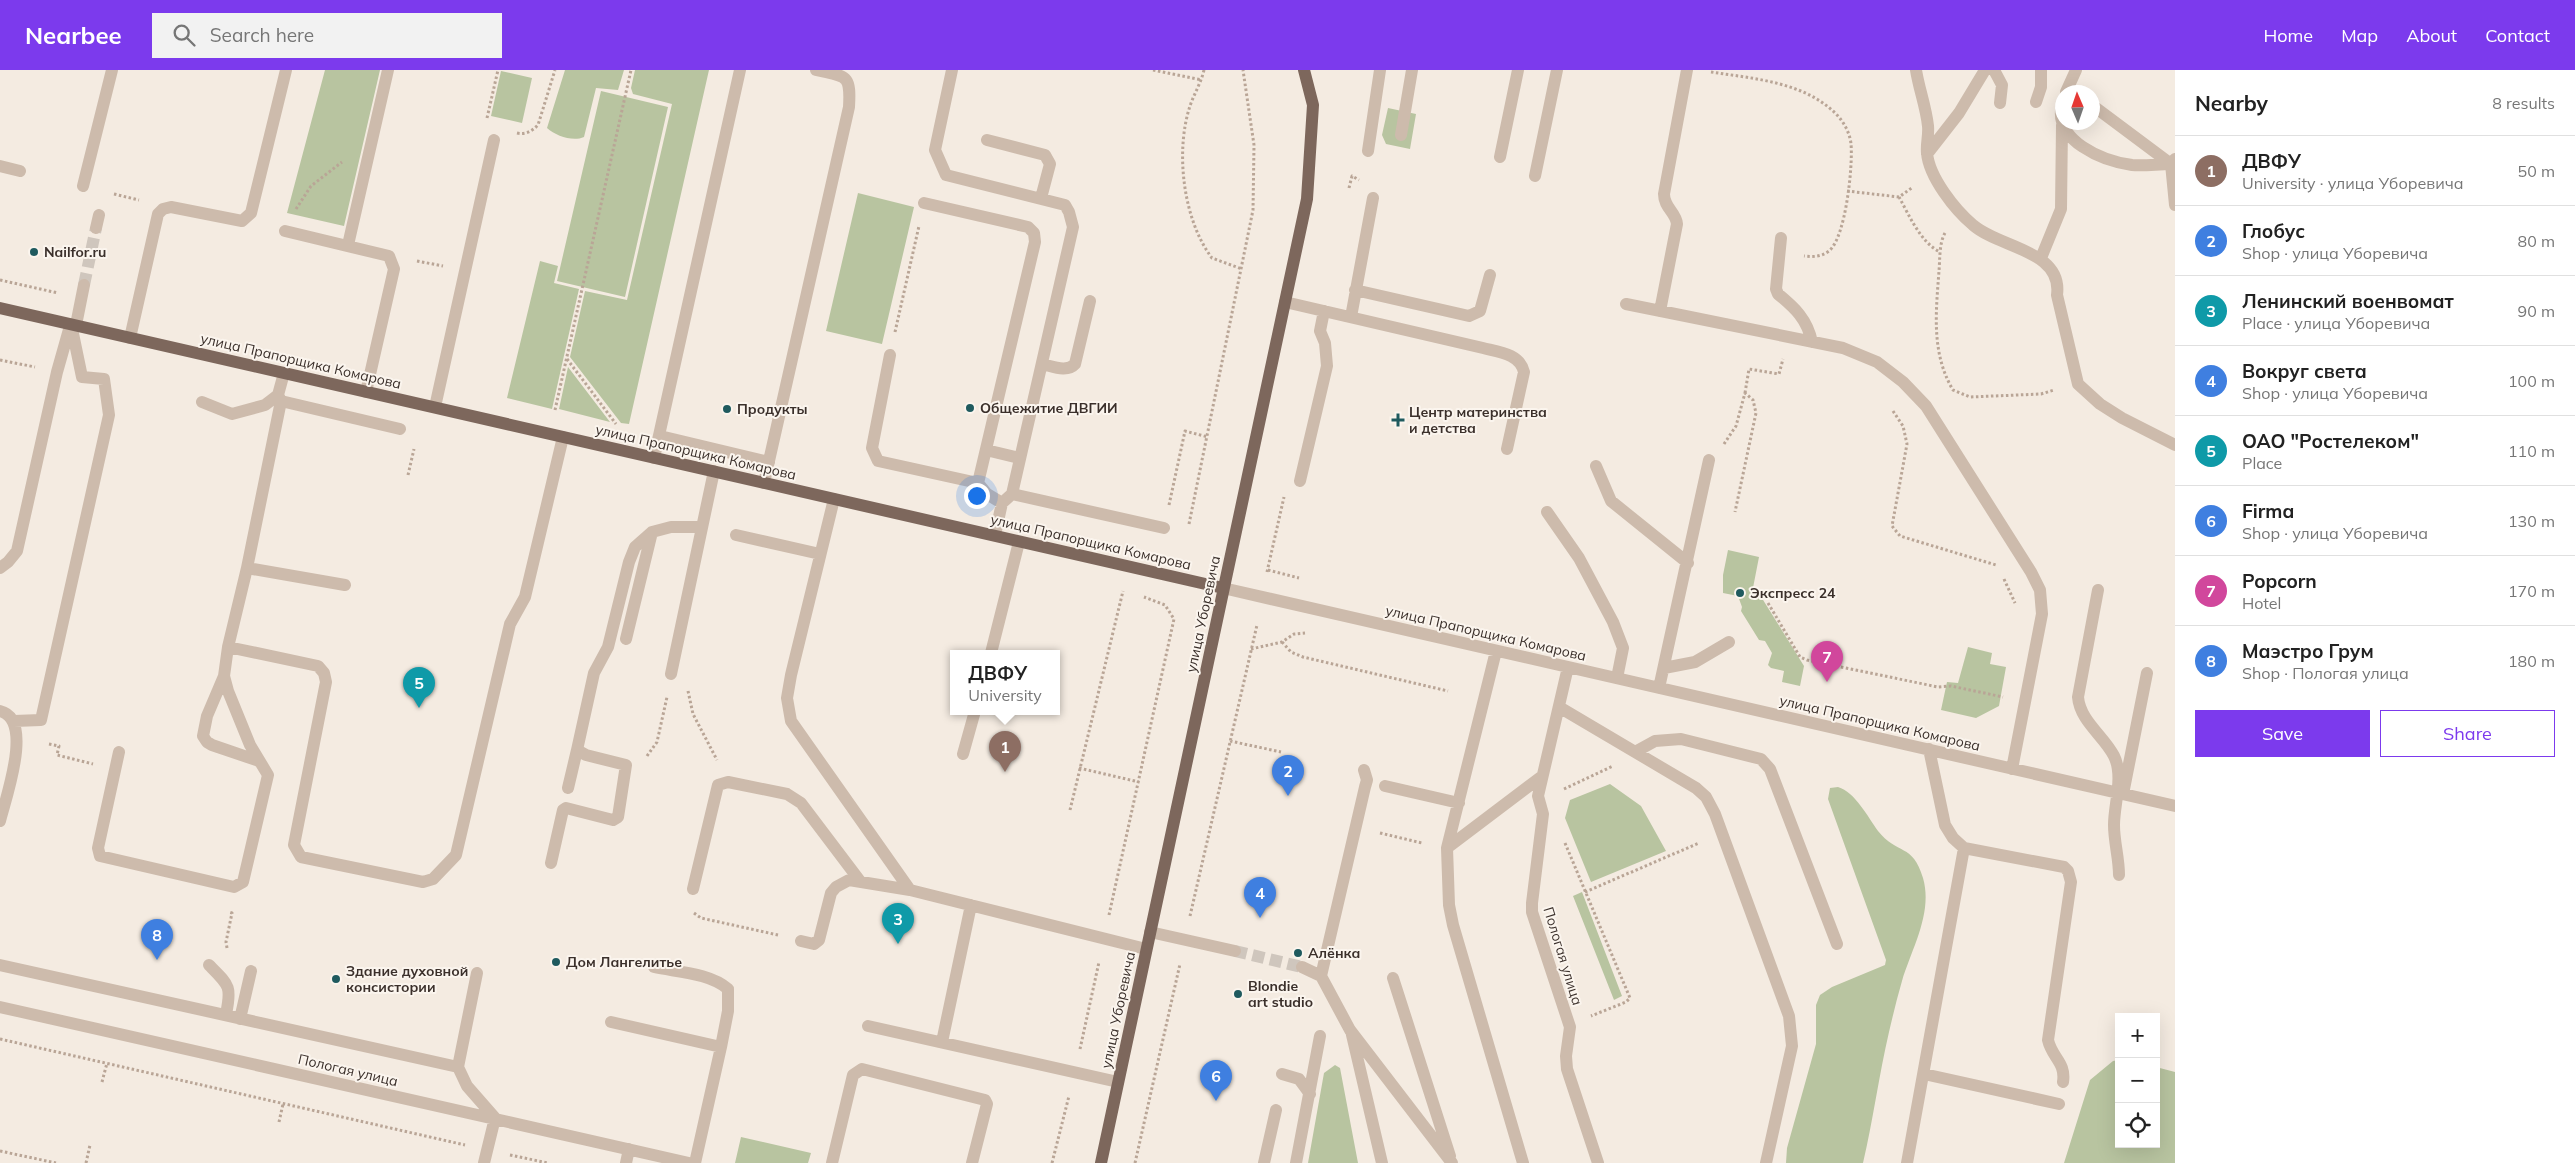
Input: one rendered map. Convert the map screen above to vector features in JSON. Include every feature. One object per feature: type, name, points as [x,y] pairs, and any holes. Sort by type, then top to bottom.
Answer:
[{"type":"main road","name":"улица Уборевича","points":[[1101,1163],[1306,199],[1313,105],[1304,70]]},
{"type":"main road","name":"улица Прапорщика Комарова","points":[[0,308],[1223,588]]},
{"type":"street","points":[[83,186],[112,70]]},
{"type":"street","points":[[130,338],[158,214],[163,209],[172,207],[242,221],[251,213],[286,70]]},
{"type":"street","points":[[348,245],[388,70]]},
{"type":"street","points":[[654,458],[740,70]]},
{"type":"street","points":[[764,483],[849,107],[848,82],[844,76],[816,70]]},
{"type":"street","points":[[952,70],[935,150],[946,175],[1065,205],[1070,212],[1072,227],[1012,494],[1002,503],[995,535]]},
{"type":"street","points":[[1368,151],[1380,70]]},
{"type":"street","points":[[1400,134],[1412,70]]},
{"type":"street","points":[[1500,157],[1518,70]]},
{"type":"street","points":[[1535,176],[1557,70]]},
{"type":"street","points":[[1660,311],[1677,224],[1676,216],[1664,200],[1664,194],[1687,70]]},
{"type":"street","points":[[1916,70],[1928,126],[1927,154],[1939,185],[1959,212],[1990,237],[2041,258],[2051,269],[2058,283],[2057,295],[2078,384],[2100,404],[2122,418],[2175,444]]},
{"type":"street","points":[[1927,154],[1959,113],[1985,70]]},
{"type":"street","points":[[1994,70],[2002,85],[2000,103]]},
{"type":"street","points":[[2036,102],[2040,87],[2041,70]]},
{"type":"street","points":[[2072,85],[2076,70]]},
{"type":"street","points":[[2100,111],[2173,162]]},
{"type":"street","points":[[2041,258],[2061,209],[2062,130]]},
{"type":"street","points":[[2066,130],[2069,137],[2099,155],[2132,164],[2173,162]]},
{"type":"street","points":[[435,407],[494,140]]},
{"type":"street","points":[[987,140],[1045,155],[1050,164],[1041,198]]},
{"type":"street","points":[[2173,162],[2175,205]]},
{"type":"street","points":[[0,166],[20,171]]},
{"type":"street","points":[[1351,317],[1373,198]]},
{"type":"street","points":[[924,203],[1028,227],[1034,233],[1035,242],[978,483]]},
{"type":"street","points":[[285,231],[390,256],[394,269],[366,392]]},
{"type":"street","points":[[1781,238],[1778,256],[1777,292],[1800,314],[1808,328],[1812,342]]},
{"type":"street","points":[[1356,290],[1469,316],[1480,311],[1490,275]]},
{"type":"street","points":[[0,568],[17,551],[57,372],[84,285]]},
{"type":"street","points":[[1042,364],[1062,369],[1072,367],[1075,364],[1090,300]]},
{"type":"street","points":[[1285,302],[1483,348],[1514,357],[1522,364],[1524,378],[1507,449]]},
{"type":"street","points":[[1626,304],[1843,348],[1877,362],[1903,382],[1926,406],[2040,590],[2042,614],[2012,768]]},
{"type":"street","points":[[1300,481],[1327,366],[1325,343],[1320,331],[1324,311]]},
{"type":"street","points":[[14,721],[41,720],[109,415],[104,379],[82,377],[73,324]]},
{"type":"street","points":[[890,355],[872,448],[878,461],[978,483],[987,494],[1002,503]]},
{"type":"street","points":[[259,762],[212,745],[203,736],[208,716],[224,676],[228,647],[247,568],[284,373]]},
{"type":"street","points":[[202,402],[232,414],[249,411],[280,398],[400,429]]},
{"type":"street","points":[[660,436],[769,462]]},
{"type":"street","points":[[228,647],[318,666],[324,674],[326,682],[294,845],[301,857],[423,882],[433,879],[456,855],[510,624],[525,597],[563,437]]},
{"type":"street","points":[[986,450],[1019,458]]},
{"type":"street","points":[[1660,688],[1709,460]]},
{"type":"street","points":[[1596,466],[1611,501],[1688,563]]},
{"type":"street","points":[[671,674],[714,471]]},
{"type":"street","points":[[1012,494],[1164,528]]},
{"type":"street","points":[[834,499],[788,690],[791,721],[910,890]]},
{"type":"street","points":[[1547,512],[1580,558],[1613,622],[1623,648],[1617,678]]},
{"type":"street","points":[[568,788],[594,673],[608,647],[629,562],[635,547],[652,532],[671,527],[701,527]]},
{"type":"street","points":[[626,639],[652,532]]},
{"type":"street","points":[[736,535],[820,554]]},
{"type":"street","points":[[991,650],[1020,542]]},
{"type":"street","points":[[247,568],[345,585]]},
{"type":"street","name":"улица Прапорщика Комарова","points":[[1223,588],[2175,806]]},
{"type":"street","points":[[2098,590],[2078,697],[2083,713],[2114,757],[2120,794]]},
{"type":"street","points":[[1664,668],[1695,662],[1729,642]]},
{"type":"street","points":[[1496,650],[1447,848],[1449,905],[1453,925],[1523,1163]]},
{"type":"street","name":"Пологая улица","points":[[1568,667],[1538,796],[1543,814],[1532,912],[1570,1027],[1566,1056],[1567,1069],[1598,1163]]},
{"type":"street","points":[[2118,875],[2119,858],[2114,828],[2147,673]]},
{"type":"street","points":[[119,752],[98,848],[100,856],[234,887],[243,882],[268,775],[259,762],[232,703],[224,676]]},
{"type":"street","points":[[1559,707],[1696,788],[1706,797],[1715,814],[1789,1016],[1792,1046],[1766,1163]]},
{"type":"street","points":[[0,711],[11,716],[18,738],[0,821]]},
{"type":"street","points":[[963,754],[974,715]]},
{"type":"street","points":[[1635,752],[1655,741],[1681,739],[1753,757],[1766,763],[1770,769],[1837,944]]},
{"type":"street","points":[[551,863],[563,810],[566,808],[616,819],[628,768],[625,764],[586,755],[577,750]]},
{"type":"street","points":[[1929,750],[1946,825],[1953,838],[1964,848],[2064,868],[2068,871],[2071,882],[2048,1040],[2050,1048],[2065,1071],[2063,1082]]},
{"type":"street","points":[[1321,976],[1367,780],[1364,770]]},
{"type":"street","points":[[1447,848],[1541,778]]},
{"type":"street","points":[[693,889],[718,785],[728,782],[787,794],[801,803],[860,881]]},
{"type":"street","points":[[1385,786],[1459,803]]},
{"type":"street","points":[[1906,1163],[1924,1074],[1964,848]]},
{"type":"street","points":[[801,940],[814,944],[819,940],[831,893],[836,887],[849,880],[910,890],[1146,949]]},
{"type":"street","points":[[942,1042],[971,905]]},
{"type":"street","points":[[1150,932],[1235,951]]},
{"type":"street","points":[[0,965],[458,1067]]},
{"type":"street","points":[[209,965],[226,982],[230,994],[226,1014]]},
{"type":"street","points":[[654,967],[704,978],[728,989],[728,1011],[695,1163]]},
{"type":"street","points":[[1302,967],[1321,976],[1350,1030],[1452,1163]]},
{"type":"street","points":[[240,1019],[251,971]]},
{"type":"street","points":[[477,973],[458,1067],[462,1079],[495,1118],[484,1163]]},
{"type":"street","points":[[1393,978],[1452,1163]]},
{"type":"street","name":"Пологая улица","points":[[0,1008],[689,1163]]},
{"type":"street","points":[[611,1022],[721,1047]]},
{"type":"street","points":[[868,1026],[1118,1082]]},
{"type":"street","points":[[1350,1030],[1382,1163]]},
{"type":"street","points":[[1296,1163],[1320,1036]]},
{"type":"street","points":[[832,1163],[853,1075],[862,1069],[985,1100],[986,1104],[972,1163]]},
{"type":"street","points":[[1282,1074],[1299,1079],[1310,1094]]},
{"type":"street","points":[[1924,1074],[2060,1104]]},
{"type":"street","points":[[1264,1163],[1276,1110]]},
{"type":"street","points":[[626,1163],[629,1149]]},
{"type":"path","points":[[494,140],[502,132],[522,134],[532,131],[538,125],[555,70]]},
{"type":"path","points":[[554,413],[630,70]]},
{"type":"path","points":[[1153,70],[1202,80]]},
{"type":"path","points":[[1204,70],[1202,80],[1190,107],[1184,139],[1186,199],[1212,258],[1242,269]]},
{"type":"path","points":[[1187,533],[1253,210],[1256,171],[1252,120],[1243,70]]},
{"type":"path","points":[[1710,72],[1800,89],[1823,103],[1839,117],[1847,129],[1851,155],[1847,191],[1842,222],[1830,250],[1817,257],[1778,256]]},
{"type":"path","points":[[285,231],[311,186],[342,162],[370,147]]},
{"type":"path","points":[[1847,191],[1899,197],[1924,177],[1927,154]]},
{"type":"path","points":[[1899,197],[1926,240],[1933,248],[1940,252]]},
{"type":"path","points":[[890,355],[924,203]]},
{"type":"path","points":[[1959,212],[1943,237],[1940,252],[1936,335],[1942,368],[1953,390],[1970,397],[2042,394],[2078,384]]},
{"type":"path","points":[[1709,460],[1730,438],[1745,393],[1749,369],[1779,374],[1783,357],[1792,359]]},
{"type":"path","points":[[566,359],[619,428]]},
{"type":"path","points":[[0,360],[57,372]]},
{"type":"path","points":[[1735,512],[1756,413],[1753,400],[1745,393]]},
{"type":"path","points":[[1892,409],[1903,426],[1907,444],[1892,526],[1894,531],[1900,536],[1993,562],[1999,568]]},
{"type":"path","points":[[1164,528],[1185,431],[1208,436]]},
{"type":"path","points":[[408,475],[416,439]]},
{"type":"path","points":[[1268,570],[1280,512]]},
{"type":"path","points":[[2003,577],[2018,612]]},
{"type":"path","points":[[1114,589],[1132,594]]},
{"type":"path","points":[[1070,810],[1078,768],[1096,707],[1123,591]]},
{"type":"path","points":[[1104,940],[1174,619],[1165,605],[1140,596]]},
{"type":"path","points":[[1768,603],[1800,657],[1806,660],[1938,687],[1951,686],[2008,698]]},
{"type":"path","points":[[1135,1163],[1256,625]]},
{"type":"path","points":[[1251,649],[1282,642],[1291,652],[1303,657],[1448,691]]},
{"type":"path","points":[[628,768],[650,754],[657,742],[671,674]]},
{"type":"path","points":[[689,683],[689,702],[693,714],[728,782]]},
{"type":"path","points":[[1230,741],[1281,752]]},
{"type":"path","points":[[59,746],[57,755],[91,763]]},
{"type":"path","points":[[1563,781],[1561,790],[1620,762]]},
{"type":"path","points":[[1078,768],[1139,782]]},
{"type":"path","points":[[1355,827],[1447,848]]},
{"type":"path","points":[[1697,836],[1704,852]]},
{"type":"path","points":[[1564,838],[1630,998],[1626,1002],[1589,1017]]},
{"type":"path","points":[[1585,892],[1700,843]]},
{"type":"path","points":[[226,942],[232,913],[224,911],[230,886]]},
{"type":"path","points":[[693,889],[692,907],[694,915],[801,940]]},
{"type":"path","points":[[0,1039],[548,1163]]},
{"type":"path","points":[[102,1082],[107,1063]]},
{"type":"path","points":[[279,1122],[283,1104]]},
{"type":"path","points":[[86,1163],[90,1145]]},
{"type":"path","points":[[0,1151],[56,1163]]},
{"type":"green space","points":[[325,70],[380,70],[344,226],[287,213]]},
{"type":"green space","points":[[565,70],[624,70],[618,90],[596,88],[584,137],[575,139],[565,137],[547,128]]},
{"type":"green space","points":[[635,70],[709,70],[629,424],[621,423],[570,357],[585,291],[627,300],[672,104],[633,94],[631,88]]},
{"type":"green space","points":[[501,71],[532,78],[522,123],[491,116]]},
{"type":"green space","points":[[601,91],[668,107],[625,297],[557,281]]},
{"type":"green space","points":[[1388,108],[1416,114],[1410,149],[1386,144],[1382,135]]},
{"type":"green space","points":[[858,193],[914,207],[882,344],[826,331]]},
{"type":"green space","points":[[540,261],[558,266],[554,283],[579,289],[552,409],[507,398]]},
{"type":"green space","points":[[568,367],[610,422],[559,409]]},
{"type":"green space","points":[[1728,550],[1759,557],[1752,593],[1760,595],[1804,666],[1800,686],[1782,682],[1784,671],[1771,668],[1768,665],[1772,653],[1765,641],[1759,640],[1741,611],[1742,607],[1738,596],[1723,593],[1723,575]]},
{"type":"green space","points":[[1968,647],[1992,653],[1990,664],[2006,667],[1999,706],[1976,718],[1941,710],[1947,682],[1958,683]]},
{"type":"green space","points":[[1610,784],[1641,806],[1666,851],[1591,882],[1565,818],[1570,800]]},
{"type":"green space","points":[[1838,787],[1855,799],[1885,838],[1914,859],[1923,878],[1925,904],[1920,930],[1902,981],[1885,1048],[1863,1163],[1786,1163],[1787,1148],[1816,1044],[1816,1005],[1820,995],[1832,987],[1885,965],[1886,960],[1828,799],[1830,788]]},
{"type":"green space","points":[[1582,892],[1622,996],[1614,1000],[1573,896]]},
{"type":"green space","points":[[2115,1061],[2115,1148],[2160,1148],[2160,1068],[2175,1072],[2175,1163],[2064,1163],[2090,1080]]},
{"type":"green space","points":[[1335,1065],[1340,1068],[1358,1163],[1308,1163],[1324,1073]]},
{"type":"green space","points":[[741,1137],[811,1153],[808,1163],[735,1163]]},
{"type":"tunnel","points":[[84,285],[96,228]]},
{"type":"tunnel","points":[[1235,951],[1302,967]]},
{"type":"place","name":"Nailfor.ru","points":[[34,252]]},
{"type":"place","name":"Общежитие ДВГИИ","points":[[970,408]]},
{"type":"place","name":"Продукты","points":[[727,409]]},
{"type":"place","name":"Центр материнства и детства","points":[[1398,420]]},
{"type":"place","name":"Экспресс 24","points":[[1740,593]]},
{"type":"place","name":"Popcorn","points":[[1827,682]]},
{"type":"place","name":"ОАО \"Ростелеком\"","points":[[419,708]]},
{"type":"place","name":"ДВФУ","points":[[1005,772]]},
{"type":"place","name":"Глобус","points":[[1288,796]]},
{"type":"place","name":"Вокруг света","points":[[1260,918]]},
{"type":"place","name":"Ленинский военвомат","points":[[898,944]]},
{"type":"place","name":"Алёнка","points":[[1298,953]]},
{"type":"place","name":"Маэстро Грум","points":[[157,960]]},
{"type":"place","name":"Дом Лангелитье","points":[[556,962]]},
{"type":"place","name":"Здание духовной консистории","points":[[336,979]]},
{"type":"place","name":"Blondie art studio","points":[[1238,994]]},
{"type":"place","name":"Firma","points":[[1216,1101]]}]
